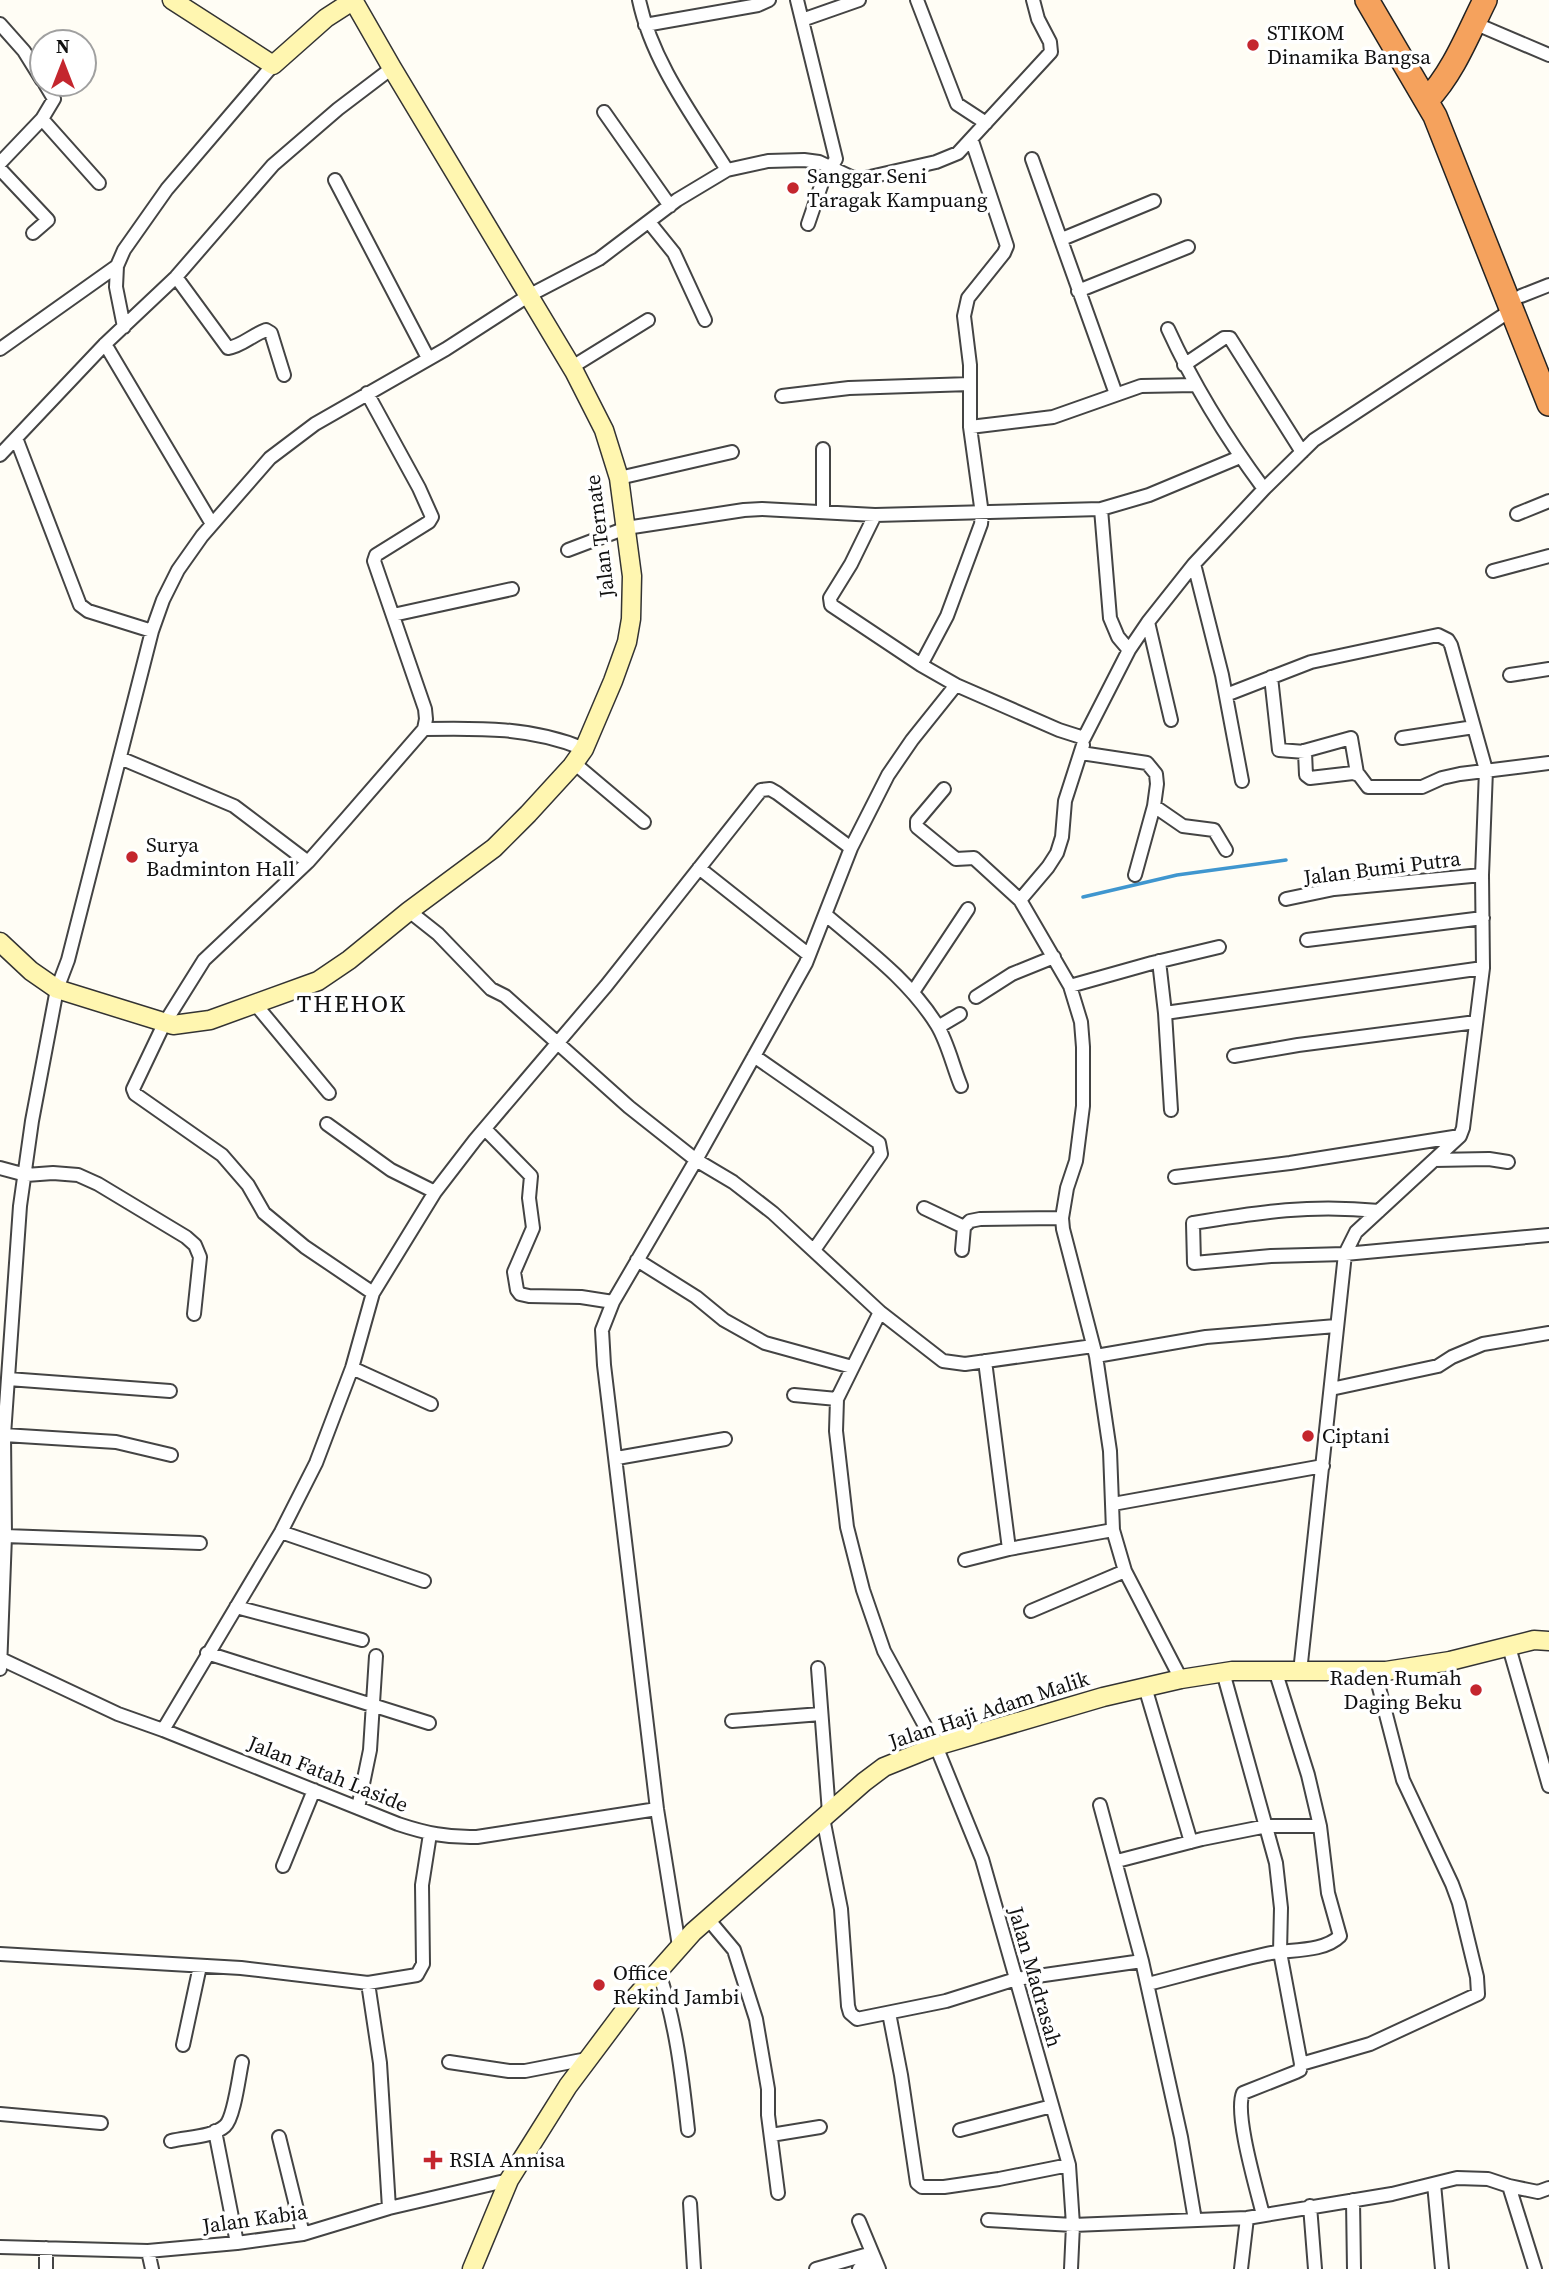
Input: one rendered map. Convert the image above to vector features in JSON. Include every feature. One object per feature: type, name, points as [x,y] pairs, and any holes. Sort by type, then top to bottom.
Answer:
[{"type":"highway","points":[[1367,0],[1428,89]]},
{"type":"highway","points":[[1380,0],[1428,89],[1517,302],[1533,344],[1549,404]]},
{"type":"highway","points":[[1428,89],[1473,11],[1485,0]]},
{"type":"highway","points":[[1533,344],[1549,368]]},
{"type":"street","points":[[172,0],[273,65]]},
{"type":"street","points":[[124,327],[116,287],[117,266],[124,250],[167,189],[273,65],[326,18],[354,0]]},
{"type":"street","name":"Jalan Ternate","points":[[0,942],[31,971],[57,989],[164,1024],[188,1025],[210,1020],[318,981],[494,848],[579,756],[627,642],[631,619],[632,576],[619,478],[604,430],[572,367],[354,0]]},
{"type":"street","points":[[639,0],[645,25],[672,80],[727,170]]},
{"type":"street","points":[[645,25],[758,5],[769,0]]},
{"type":"street","points":[[797,0],[836,156],[823,180],[808,224]]},
{"type":"street","points":[[802,20],[859,0]]},
{"type":"street","points":[[917,0],[957,104],[986,123]]},
{"type":"street","points":[[0,1669],[2,1555],[5,1536],[2,1512],[3,1411],[8,1379],[20,1206],[32,1121],[57,989],[68,960],[152,631],[178,570],[212,524],[270,458],[315,424],[528,296],[599,259],[670,206],[727,170],[768,161],[804,160],[862,179],[879,177],[952,156],[972,141],[1051,52],[1050,42],[1038,19],[1033,0]]},
{"type":"street","points":[[1473,11],[1549,55]]},
{"type":"street","points":[[0,24],[28,58]]},
{"type":"street","points":[[0,455],[105,344],[176,277],[274,165],[338,109],[392,68]]},
{"type":"street","points":[[0,163],[42,119],[53,98]]},
{"type":"street","points":[[604,112],[670,206]]},
{"type":"street","points":[[42,119],[99,183]]},
{"type":"street","points":[[921,664],[947,616],[966,567],[982,513],[970,427],[971,384],[964,316],[966,304],[973,292],[1007,246],[972,141]]},
{"type":"street","points":[[1032,159],[1116,394]]},
{"type":"street","points":[[0,169],[48,220],[33,233]]},
{"type":"street","points":[[335,180],[428,358]]},
{"type":"street","points":[[1062,239],[1154,201]]},
{"type":"street","points":[[649,222],[674,253],[705,320]]},
{"type":"street","points":[[1078,291],[1188,247]]},
{"type":"street","points":[[0,349],[117,266]]},
{"type":"street","points":[[176,277],[228,348],[266,330],[271,333],[284,375]]},
{"type":"street","points":[[1020,900],[1057,853],[1062,837],[1065,801],[1082,752],[1084,738],[1129,650],[1194,564],[1314,440],[1517,302],[1549,285]]},
{"type":"street","points":[[572,367],[648,320]]},
{"type":"street","points":[[1168,329],[1184,365],[1240,457],[1264,489]]},
{"type":"street","points":[[1184,365],[1224,338],[1230,338],[1301,452]]},
{"type":"street","points":[[105,344],[212,524]]},
{"type":"street","points":[[782,396],[849,388],[971,384]]},
{"type":"street","points":[[970,427],[1053,417],[1141,386],[1196,384]]},
{"type":"street","points":[[367,393],[432,517],[429,522],[374,558],[425,709],[424,729],[308,862],[204,960],[164,1024],[134,1084],[135,1094],[222,1154],[248,1185],[264,1213],[305,1247],[373,1293]]},
{"type":"street","points":[[16,438],[80,605],[88,611],[152,631]]},
{"type":"street","points":[[822,512],[823,449]]},
{"type":"street","points":[[619,478],[732,452]]},
{"type":"street","points":[[568,550],[626,528],[744,510],[874,515],[1101,509],[1149,495],[1240,457]]},
{"type":"street","points":[[1517,514],[1549,500]]},
{"type":"street","points":[[1101,509],[1110,618],[1118,637],[1129,650]]},
{"type":"street","points":[[874,515],[851,564],[829,601],[835,609],[956,685],[1059,730],[1084,738]]},
{"type":"street","points":[[1493,571],[1549,556]]},
{"type":"street","points":[[1194,564],[1226,695],[1242,781]]},
{"type":"street","points":[[393,615],[512,589]]},
{"type":"street","points":[[1148,622],[1171,720]]},
{"type":"street","points":[[1226,695],[1311,662],[1438,635],[1448,640],[1451,645],[1486,770],[1482,875],[1483,968],[1460,1136],[1356,1232],[1345,1254],[1300,1672]]},
{"type":"street","points":[[1510,675],[1549,669]]},
{"type":"street","points":[[1271,677],[1279,750],[1304,751],[1351,738],[1357,773],[1368,787],[1422,787],[1442,778],[1549,763]]},
{"type":"street","points":[[679,1946],[657,1809],[602,1330],[613,1302],[696,1160],[809,955],[851,848],[888,775],[956,685]]},
{"type":"street","points":[[1402,738],[1474,727]]},
{"type":"street","points":[[424,729],[479,728],[556,738],[579,756],[644,822]]},
{"type":"street","points":[[1304,751],[1308,777],[1357,773]]},
{"type":"street","points":[[1082,752],[1147,763],[1156,774],[1154,806],[1135,875]]},
{"type":"street","points":[[120,758],[234,806],[308,862]]},
{"type":"street","points":[[944,789],[917,821],[917,827],[956,859],[974,858],[1020,900],[1070,986],[1081,1022],[1083,1106],[1076,1161],[1067,1188],[1062,1218],[1094,1351],[1110,1451],[1113,1530],[1125,1571],[1181,1679]]},
{"type":"street","points":[[163,1730],[281,1532],[316,1463],[352,1368],[373,1293],[435,1192],[606,986],[761,790],[777,793],[851,848]]},
{"type":"street","points":[[1154,806],[1183,826],[1214,830],[1226,850]]},
{"type":"street","points":[[699,868],[809,955]]},
{"type":"street","name":"Jalan Bumi Putra","points":[[1286,899],[1335,889],[1482,875]]},
{"type":"street","points":[[913,992],[968,909]]},
{"type":"street","points":[[409,911],[438,934],[491,989],[505,996],[629,1107],[696,1160],[733,1182],[773,1213],[880,1312],[943,1361],[953,1364],[1094,1351],[1206,1336],[1336,1326]]},
{"type":"street","points":[[826,915],[896,974],[913,992],[938,1027],[961,1086]]},
{"type":"street","points":[[1307,940],[1483,918]]},
{"type":"street","points":[[1070,986],[1219,947]]},
{"type":"street","points":[[976,997],[1012,974],[1054,957]]},
{"type":"street","points":[[1158,961],[1166,1013],[1171,1110]]},
{"type":"street","points":[[1166,1013],[1483,968]]},
{"type":"street","points":[[256,1004],[329,1093]]},
{"type":"street","points":[[938,1027],[960,1014]]},
{"type":"street","points":[[1234,1056],[1476,1022]]},
{"type":"street","points":[[754,1056],[878,1143],[881,1149],[881,1154],[869,1173],[814,1250]]},
{"type":"street","points":[[327,1124],[380,1163],[435,1192]]},
{"type":"street","points":[[485,1129],[531,1175],[529,1198],[533,1228],[514,1272],[517,1290],[520,1294],[529,1296],[582,1297],[613,1302]]},
{"type":"street","points":[[1175,1177],[1290,1163],[1460,1136]]},
{"type":"street","points":[[1434,1160],[1489,1158],[1508,1162]]},
{"type":"street","points":[[0,1168],[26,1175],[78,1175],[186,1237],[195,1245],[200,1257],[194,1314]]},
{"type":"street","points":[[1379,1211],[1313,1207],[1278,1209],[1194,1223],[1194,1263],[1271,1256],[1345,1254],[1549,1235]]},
{"type":"street","points":[[924,1208],[964,1227]]},
{"type":"street","points":[[962,1250],[964,1227],[971,1221],[1062,1218]]},
{"type":"street","points":[[637,1260],[696,1297],[724,1320],[765,1343],[852,1367]]},
{"type":"street","points":[[794,1395],[837,1399],[880,1312]]},
{"type":"street","points":[[1331,1389],[1438,1366],[1483,1344],[1549,1333]]},
{"type":"street","points":[[985,1361],[1009,1549]]},
{"type":"street","points":[[352,1368],[431,1404]]},
{"type":"street","points":[[8,1379],[170,1391]]},
{"type":"street","name":"Jalan Madrasah","points":[[837,1399],[836,1431],[847,1527],[863,1590],[884,1651],[936,1746],[982,1859],[1069,2165],[1073,2225],[1072,2269]]},
{"type":"street","points":[[4,1435],[116,1442],[171,1455]]},
{"type":"street","points":[[617,1458],[725,1439]]},
{"type":"street","points":[[1113,1504],[1323,1466]]},
{"type":"street","points":[[965,1560],[1113,1530]]},
{"type":"street","points":[[281,1532],[424,1581]]},
{"type":"street","points":[[5,1536],[200,1543]]},
{"type":"street","points":[[1031,1611],[1125,1571]]},
{"type":"street","points":[[236,1606],[362,1640]]},
{"type":"street","name":"Jalan Haji Adam Malik","points":[[472,2269],[509,2180],[587,2059],[657,1970],[708,1919],[884,1767],[989,1729],[1181,1679],[1223,1672],[1375,1672],[1415,1668],[1544,1637]]},
{"type":"street","points":[[1509,1647],[1549,1786]]},
{"type":"street","points":[[207,1653],[429,1723]]},
{"type":"street","points":[[358,1808],[370,1750],[376,1656]]},
{"type":"street","name":"Jalan Fatah Laside","points":[[1,1659],[118,1714],[430,1834],[454,1838],[477,1837],[657,1809]]},
{"type":"street","points":[[818,1668],[826,1815],[841,1909],[850,2012],[857,2019],[946,2001],[1016,1979],[1142,1961]]},
{"type":"street","points":[[1148,1984],[1280,1952],[1320,1946],[1340,1936],[1328,1893],[1320,1826],[1308,1775],[1275,1670]]},
{"type":"street","points":[[1223,1672],[1276,1863],[1281,1908],[1280,1952],[1301,2064],[1300,2070],[1243,2093],[1240,2103],[1245,2140],[1263,2215]]},
{"type":"street","points":[[1301,2064],[1370,2044],[1478,1994],[1477,1977],[1459,1903],[1403,1780],[1375,1672]]},
{"type":"street","points":[[1145,1687],[1191,1842]]},
{"type":"street","points":[[732,1721],[821,1714]]},
{"type":"street","points":[[283,1866],[314,1790]]},
{"type":"street","points":[[1100,1805],[1148,1984],[1181,2137],[1195,2220]]},
{"type":"street","points":[[1117,1861],[1267,1826],[1320,1826]]},
{"type":"street","points":[[0,1954],[252,1969],[368,1983],[417,1975],[421,1970],[424,1946],[422,1885],[430,1834]]},
{"type":"street","points":[[708,1919],[734,1950],[756,2019],[768,2089],[768,2115],[778,2193]]},
{"type":"street","points":[[183,2045],[200,1966]]},
{"type":"street","points":[[657,1970],[679,2046],[688,2130]]},
{"type":"street","points":[[368,1983],[380,2063],[389,2208]]},
{"type":"street","points":[[889,2013],[917,2183],[922,2188],[985,2181],[1069,2165]]},
{"type":"street","points":[[449,2062],[517,2071],[587,2059]]},
{"type":"street","points":[[171,2141],[215,2131],[225,2126],[231,2118],[242,2062]]},
{"type":"street","points":[[960,2130],[1052,2106]]},
{"type":"street","points":[[0,2114],[101,2123]]},
{"type":"street","points":[[771,2135],[820,2127]]},
{"type":"street","points":[[215,2131],[237,2243]]},
{"type":"street","points":[[279,2137],[303,2234]]},
{"type":"street","points":[[988,2220],[1073,2225],[1247,2218],[1353,2200],[1457,2178],[1488,2179],[1538,2192],[1549,2189]]},
{"type":"street","name":"Jalan Kabia","points":[[0,2247],[148,2251],[237,2243],[303,2234],[389,2208],[509,2180]]},
{"type":"street","points":[[1434,2184],[1442,2269]]},
{"type":"street","points":[[1509,2186],[1535,2269]]},
{"type":"street","points":[[1353,2200],[1354,2269]]},
{"type":"street","points":[[690,2203],[694,2269]]},
{"type":"street","points":[[1310,2206],[1315,2269]]},
{"type":"street","points":[[1241,2269],[1247,2218]]},
{"type":"street","points":[[859,2221],[876,2261]]},
{"type":"street","points":[[46,2248],[46,2269]]},
{"type":"street","points":[[148,2251],[152,2269]]},
{"type":"street","points":[[816,2269],[876,2261]]},
{"type":"street","points":[[859,2269],[876,2261]]},
{"type":"waterway","points":[[1083,897],[1177,875],[1286,860]]},
{"type":"place","name":"STIKOM Dinamika Bangsa","points":[[1253,45]]},
{"type":"place","name":"Sanggar Seni Taragak Kampuang","points":[[793,188]]},
{"type":"place","name":"Surya Badminton Hall","points":[[132,857]]},
{"type":"place","name":"Ciptani","points":[[1308,1436]]},
{"type":"place","name":"Raden Rumah Daging Beku","points":[[1476,1690]]},
{"type":"place","name":"Office Rekind Jambi","points":[[599,1985]]},
{"type":"place","name":"RSIA Annisa","points":[[433,2160]]},
{"type":"district","name":"THEHOK","points":[[352,1004]]}]
